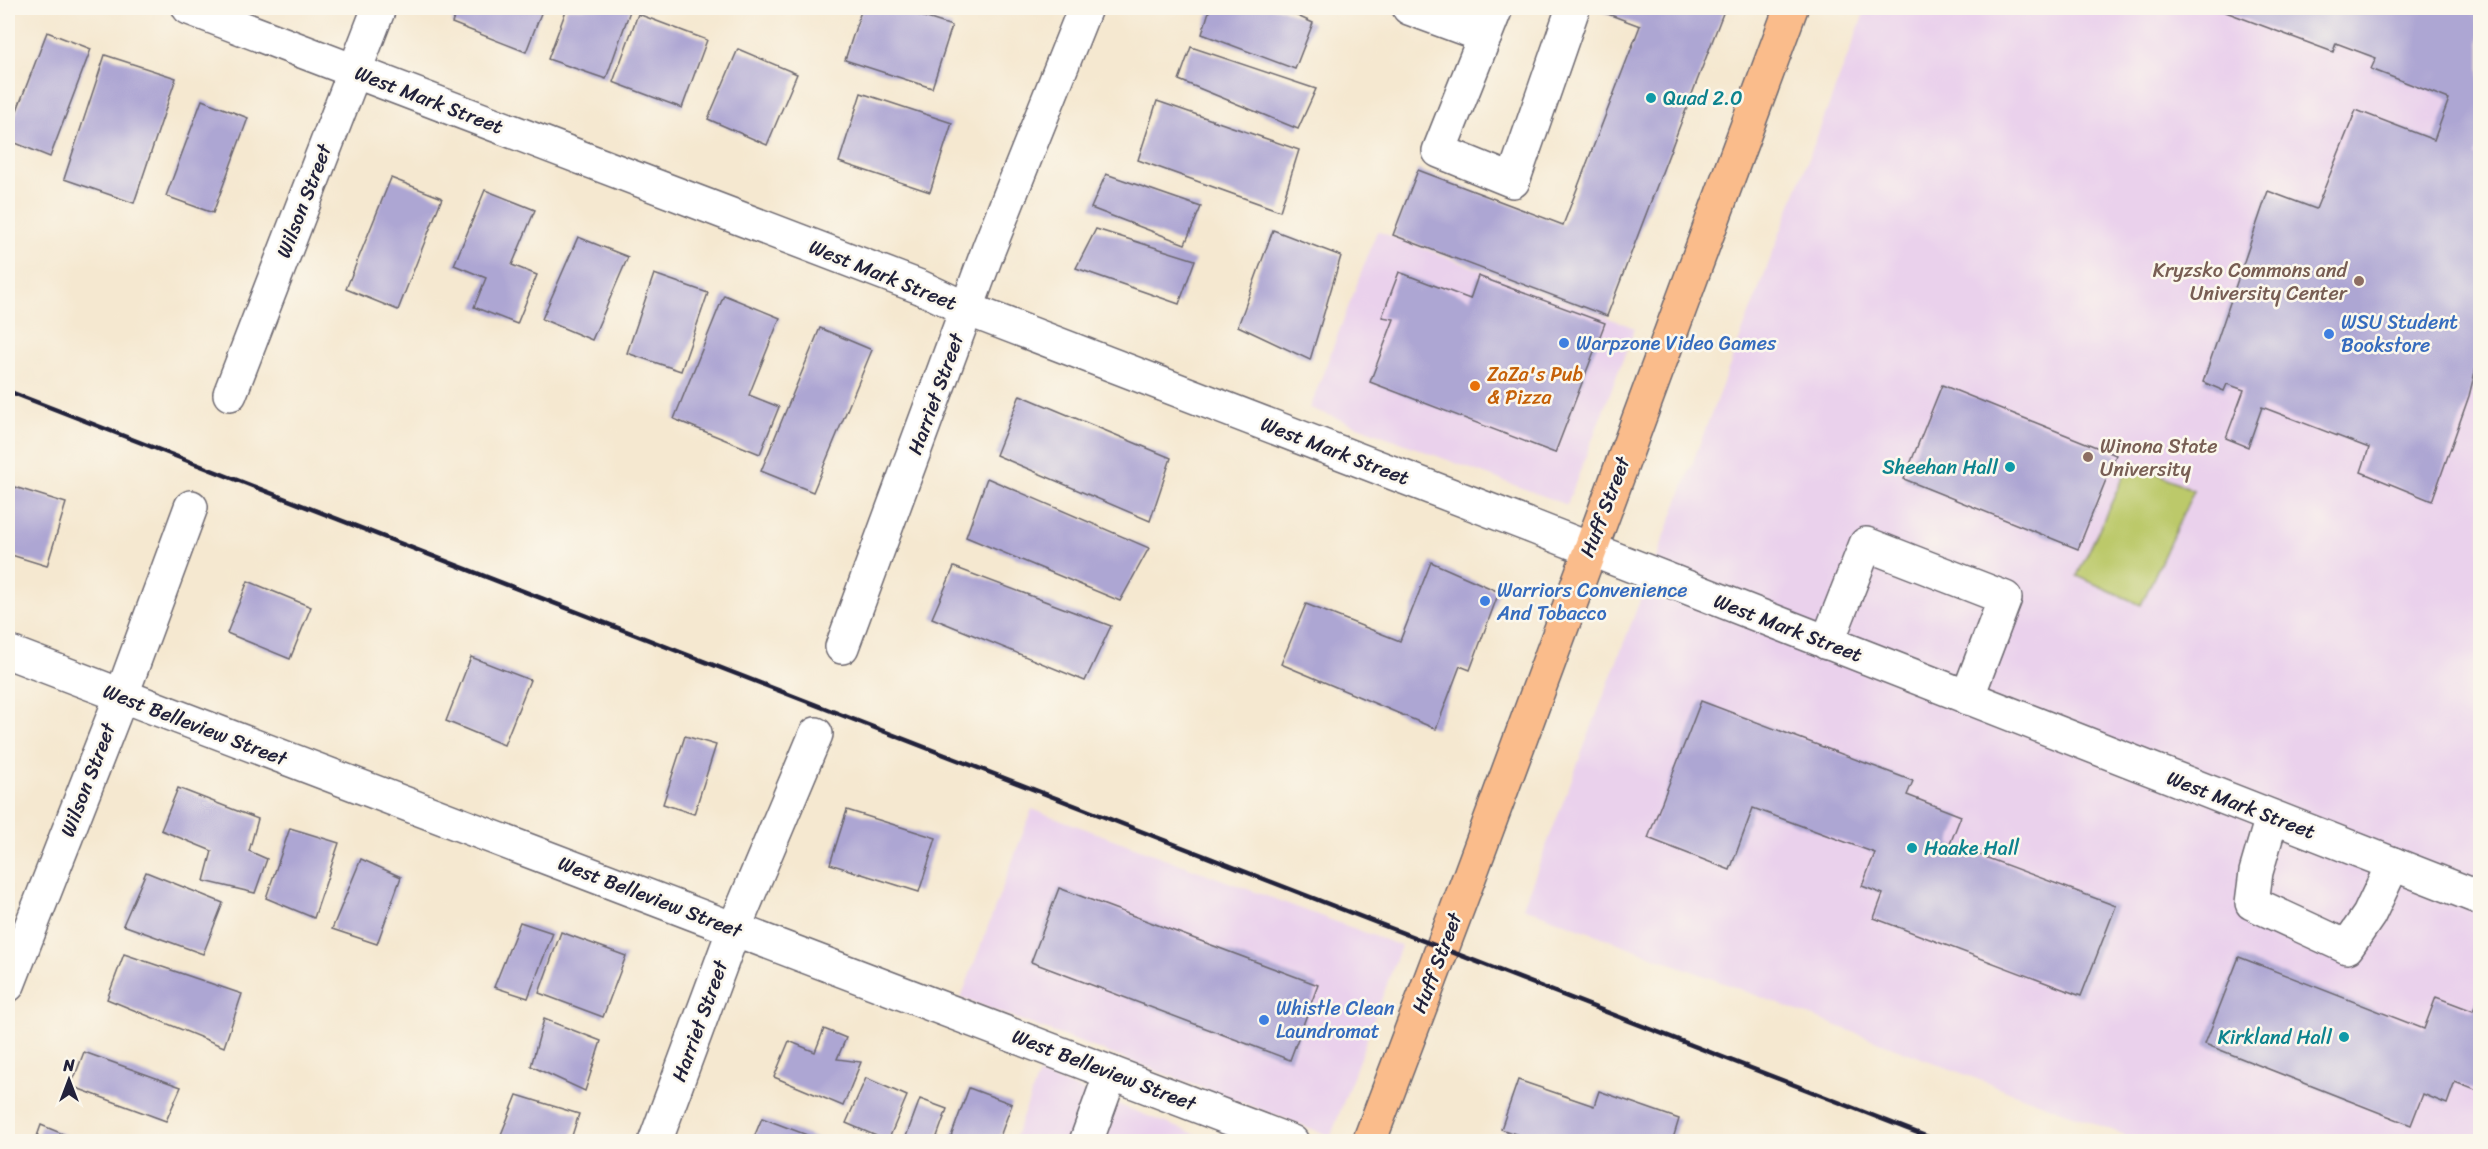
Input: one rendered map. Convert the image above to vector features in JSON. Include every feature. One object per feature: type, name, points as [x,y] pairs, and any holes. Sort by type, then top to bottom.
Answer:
[{"type":"main road","name":"Huff Street","points":[[1368,1142],[1458,906],[1791,8]]},
{"type":"street","name":"West Mark Street","points":[[189,8],[921,287],[967,309],[1589,549],[2481,898]]},
{"type":"street","name":"Wilson Street","points":[[230,394],[379,8]]},
{"type":"street","name":"Harriet Street","points":[[842,647],[988,248],[1085,8]]},
{"type":"street","points":[[1409,8],[1491,22],[1439,151],[1513,181],[1573,8]]},
{"type":"street","name":"Wilson Street","points":[[8,985],[121,697],[191,507]]},
{"type":"street","points":[[1827,643],[1866,544],[2005,598],[1966,698]]},
{"type":"street","name":"West Belleview Street","points":[[8,652],[1292,1142]]},
{"type":"street","name":"Harriet Street","points":[[655,1142],[734,930],[816,734]]},
{"type":"street","points":[[2272,817],[2256,872],[2252,903],[2347,947],[2369,915],[2393,864]]},
{"type":"street","points":[[1086,1142],[1112,1073]]},
{"type":"shaded area","name":"Winona State University","points":[[1866,8],[2480,8],[2480,1141],[2123,1141],[2125,1135],[1523,907]]},
{"type":"shaded area","points":[[1377,231],[1635,328],[1567,505],[1310,408]]},
{"type":"shaded area","points":[[1032,809],[1401,946],[1331,1136],[961,998]]},
{"type":"shaded area","points":[[1039,1074],[1213,1141],[1013,1142]]},
{"type":"green space","points":[[2131,461],[2194,490],[2141,605],[2077,576]]},
{"type":"building","points":[[458,8],[543,8],[526,52],[452,23]]},
{"type":"building","points":[[567,8],[631,8],[606,79],[548,59]]},
{"type":"building","points":[[862,8],[896,8],[952,26],[932,88],[845,60]]},
{"type":"building","points":[[1210,8],[1280,8],[1313,23],[1295,69],[1202,34]]},
{"type":"building","name":"Quad 2.0","points":[[1597,8],[1725,8],[1607,316],[1393,235],[1418,170],[1563,225],[1640,26],[1597,10]]},
{"type":"building","name":"Kryzsko Commons and University Center","points":[[2215,8],[2480,8],[2480,140],[2475,155],[2480,158],[2480,352],[2469,396],[2432,501],[2361,472],[2369,448],[2262,407],[2248,447],[2226,438],[2244,390],[2227,384],[2224,391],[2203,382],[2268,191],[2316,209],[2356,110],[2434,140],[2449,99],[2371,69],[2376,58],[2336,43],[2333,52]]},
{"type":"building","points":[[638,14],[707,40],[682,108],[613,82]]},
{"type":"building","points":[[47,32],[91,49],[50,157],[8,140],[8,134]]},
{"type":"building","points":[[1191,47],[1316,89],[1298,129],[1179,80]]},
{"type":"building","points":[[738,49],[797,74],[767,145],[708,119]]},
{"type":"building","points":[[105,55],[176,78],[134,203],[64,179]]},
{"type":"building","points":[[861,93],[952,123],[930,192],[839,162]]},
{"type":"building","points":[[202,100],[248,118],[213,213],[166,196]]},
{"type":"building","points":[[1157,101],[1299,150],[1280,211],[1138,160]]},
{"type":"building","points":[[1106,174],[1201,207],[1185,244],[1091,208]]},
{"type":"building","points":[[391,178],[442,198],[398,310],[346,289]]},
{"type":"building","points":[[485,190],[535,210],[512,265],[537,275],[517,324],[474,307],[486,278],[454,265]]},
{"type":"building","points":[[1096,229],[1195,260],[1179,304],[1076,268]]},
{"type":"building","points":[[1273,230],[1341,256],[1310,360],[1238,326]]},
{"type":"building","points":[[578,237],[628,257],[592,340],[542,319]]},
{"type":"building","points":[[1399,272],[1470,299],[1478,276],[1605,323],[1555,453],[1370,382],[1394,319],[1382,317]]},
{"type":"building","points":[[654,274],[708,293],[681,371],[627,353]]},
{"type":"building","points":[[724,295],[780,318],[749,395],[779,407],[760,454],[674,419]]},
{"type":"building","points":[[820,328],[872,350],[813,492],[761,471]]},
{"type":"building","name":"Sheehan Hall","points":[[1942,385],[2116,455],[2078,549],[1904,479]]},
{"type":"building","points":[[1020,395],[1171,458],[1150,521],[996,455]]},
{"type":"building","points":[[987,478],[1149,548],[1120,601],[966,537]]},
{"type":"building","points":[[8,485],[66,503],[47,566],[8,554]]},
{"type":"building","points":[[1431,562],[1499,592],[1470,670],[1460,666],[1436,729],[1281,664],[1306,604],[1400,641]]},
{"type":"building","points":[[954,567],[1111,626],[1085,681],[932,618]]},
{"type":"building","points":[[248,581],[311,607],[290,659],[227,633]]},
{"type":"building","points":[[471,657],[530,680],[504,745],[446,721]]},
{"type":"building","name":"Haake Hall","points":[[1701,701],[1913,781],[1907,795],[1961,816],[1950,844],[2116,906],[2081,996],[1874,918],[1883,894],[1862,886],[1875,853],[1753,808],[1730,870],[1648,838]]},
{"type":"building","points":[[685,736],[716,745],[694,814],[663,804]]},
{"type":"building","points":[[178,788],[258,819],[249,851],[267,859],[255,893],[204,881],[212,851],[161,830]]},
{"type":"building","points":[[847,810],[936,838],[919,892],[830,864]]},
{"type":"building","points":[[290,828],[339,843],[314,918],[266,898]]},
{"type":"building","points":[[361,859],[401,877],[377,944],[332,929]]},
{"type":"building","points":[[146,872],[223,903],[203,954],[123,925]]},
{"type":"building","points":[[1059,888],[1318,985],[1290,1060],[1031,962]]},
{"type":"building","points":[[520,922],[553,933],[528,998],[494,987]]},
{"type":"building","points":[[561,932],[626,956],[603,1017],[539,993]]},
{"type":"building","points":[[124,954],[242,994],[224,1047],[107,999]]},
{"type":"building","name":"Kirkland Hall","points":[[2239,957],[2424,1029],[2436,997],[2473,1011],[2478,1000],[2480,1001],[2480,1092],[2455,1082],[2447,1104],[2423,1094],[2411,1125],[2205,1044]]},
{"type":"building","points":[[544,1019],[601,1041],[585,1091],[531,1066]]},
{"type":"building","points":[[824,1029],[846,1038],[837,1059],[861,1062],[843,1106],[774,1077],[789,1041],[815,1052]]},
{"type":"building","points":[[84,1052],[181,1087],[166,1121],[71,1086]]},
{"type":"building","points":[[866,1078],[907,1096],[888,1141],[846,1123]]},
{"type":"building","points":[[1518,1080],[1594,1106],[1599,1091],[1679,1119],[1672,1142],[1642,1142],[1635,1139],[1634,1142],[1539,1142],[1501,1129]]},
{"type":"building","points":[[969,1088],[1012,1104],[998,1142],[949,1142]]},
{"type":"building","points":[[517,1095],[579,1114],[570,1142],[498,1142]]},
{"type":"building","points":[[920,1099],[947,1109],[935,1142],[904,1142]]},
{"type":"building","points":[[762,1118],[823,1141],[823,1142],[752,1142]]},
{"type":"building","points":[[41,1125],[80,1141],[80,1142],[35,1142]]},
{"type":"railway","points":[[8,391],[1941,1142]]},
{"type":"place","name":"Quad 2.0","points":[[1651,98]]},
{"type":"place","name":"Kryzsko Commons and University Center","points":[[2359,281]]},
{"type":"place","name":"WSU Student Bookstore","points":[[2329,334]]},
{"type":"place","name":"Warpzone Video Games","points":[[1564,343]]},
{"type":"place","name":"ZaZa's Pub & Pizza","points":[[1475,386]]},
{"type":"place","name":"Winona State University","points":[[2088,457]]},
{"type":"place","name":"Sheehan Hall","points":[[2010,467]]},
{"type":"place","name":"Warriors Convenience And Tobacco","points":[[1485,601]]},
{"type":"place","name":"Haake Hall","points":[[1912,848]]},
{"type":"place","name":"Whistle Clean Laundromat","points":[[1264,1020]]},
{"type":"place","name":"Kirkland Hall","points":[[2344,1037]]}]
